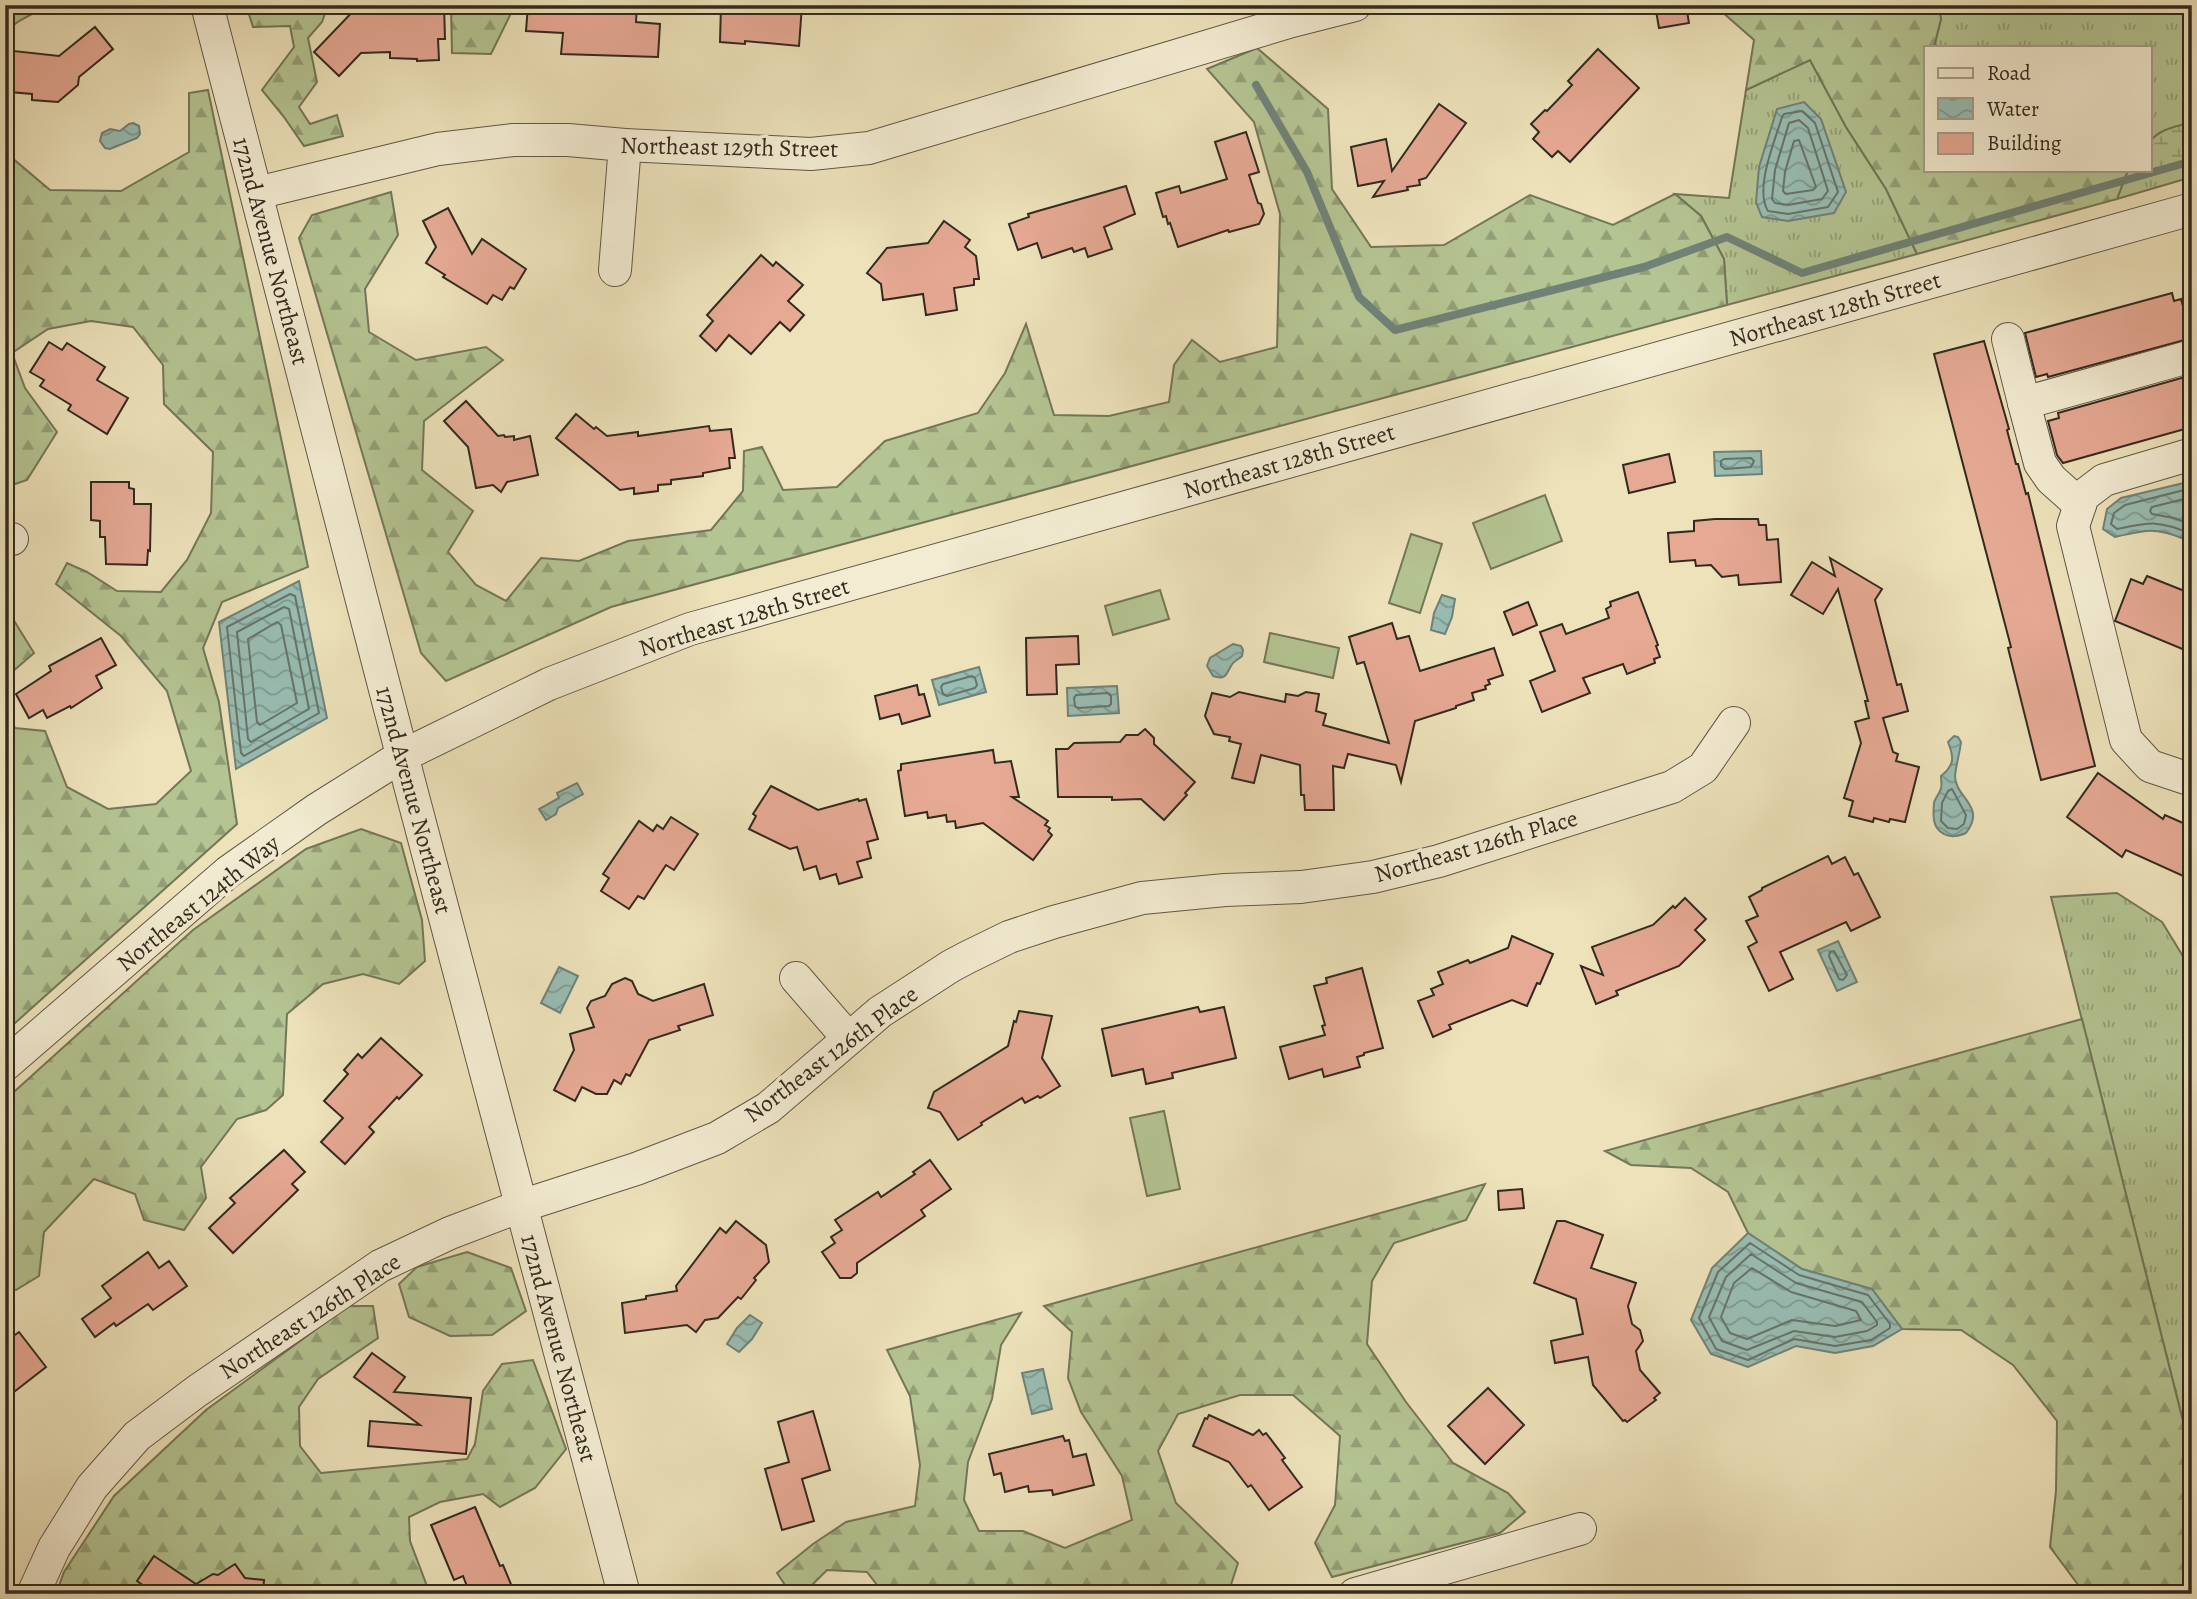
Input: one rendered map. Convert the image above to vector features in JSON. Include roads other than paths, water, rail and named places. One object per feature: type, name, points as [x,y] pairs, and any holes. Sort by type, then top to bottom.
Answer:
[{"type":"street","name":"172nd Avenue Northeast","points":[[207,5],[624,1594]]},
{"type":"street","name":"Northeast 129th Street","points":[[257,193],[438,149],[513,140],[568,140],[811,154],[869,148],[1292,21],[1354,5]]},
{"type":"street","points":[[615,270],[625,145]]},
{"type":"street","name":"Northeast 128th Street","points":[[402,756],[549,684],[690,629],[2190,213]]},
{"type":"street","points":[[2008,339],[2040,463],[2057,486],[2080,505]]},
{"type":"street","points":[[2024,403],[2192,356]]},
{"type":"street","points":[[2192,454],[2104,480],[2083,496],[2073,526],[2126,740],[2150,766],[2192,780]]},
{"type":"street","name":"Northeast 126th Place","points":[[33,1594],[54,1548],[92,1487],[137,1436],[197,1391],[380,1266],[450,1233],[717,1138],[768,1108],[880,1012],[951,966],[1009,937],[1076,914],[1142,898],[1225,890],[1301,887],[1373,877],[1458,856],[1672,787],[1703,768],[1734,723]]},
{"type":"street","name":"Northeast 124th Way","points":[[5,1065],[228,872],[316,810],[402,756]]},
{"type":"street","points":[[796,978],[848,1038]]},
{"type":"street","points":[[1354,1594],[1580,1529]]},
{"type":"water","points":[[1804,102],[1821,119],[1846,192],[1834,213],[1788,221],[1762,217],[1756,202],[1759,167],[1777,109]]},
{"type":"water","points":[[133,123],[139,126],[140,134],[137,138],[110,149],[105,148],[100,141],[102,133],[110,129],[120,131]]},
{"type":"water","points":[[1761,451],[1762,474],[1715,476],[1714,452]]},
{"type":"water","points":[[2192,481],[2192,542],[2154,531],[2115,537],[2103,529],[2107,509],[2121,498]]},
{"type":"water","points":[[299,581],[327,718],[236,769],[219,622]]},
{"type":"water","points":[[1442,595],[1455,599],[1445,634],[1431,630],[1434,613]]},
{"type":"water","points":[[1233,644],[1241,646],[1242,656],[1233,663],[1226,675],[1213,676],[1207,666],[1210,658]]},
{"type":"water","points":[[979,667],[986,692],[939,705],[932,680]]},
{"type":"water","points":[[1117,686],[1119,713],[1068,716],[1067,688]]},
{"type":"water","points":[[1954,736],[1961,742],[1956,784],[1972,809],[1973,816],[1972,824],[1966,833],[1958,836],[1940,831],[1934,821],[1933,812],[1941,787],[1941,776],[1952,761],[1948,742]]},
{"type":"water","points":[[577,783],[583,794],[558,808],[556,814],[546,820],[539,809],[559,798],[557,793]]},
{"type":"water","points":[[1838,941],[1857,982],[1837,991],[1818,950]]},
{"type":"water","points":[[559,967],[578,976],[560,1013],[541,1003]]},
{"type":"water","points":[[1748,1233],[1802,1269],[1872,1289],[1902,1329],[1873,1346],[1835,1353],[1796,1346],[1748,1367],[1711,1354],[1691,1320],[1712,1268]]},
{"type":"water","points":[[750,1315],[762,1323],[752,1339],[739,1352],[727,1344],[737,1328]]},
{"type":"water","points":[[1043,1369],[1052,1409],[1032,1414],[1022,1373]]},
{"type":"waterway","points":[[1256,85],[1307,172],[1359,297],[1395,330],[1644,267],[1727,237],[1802,273],[2192,161]]}]
